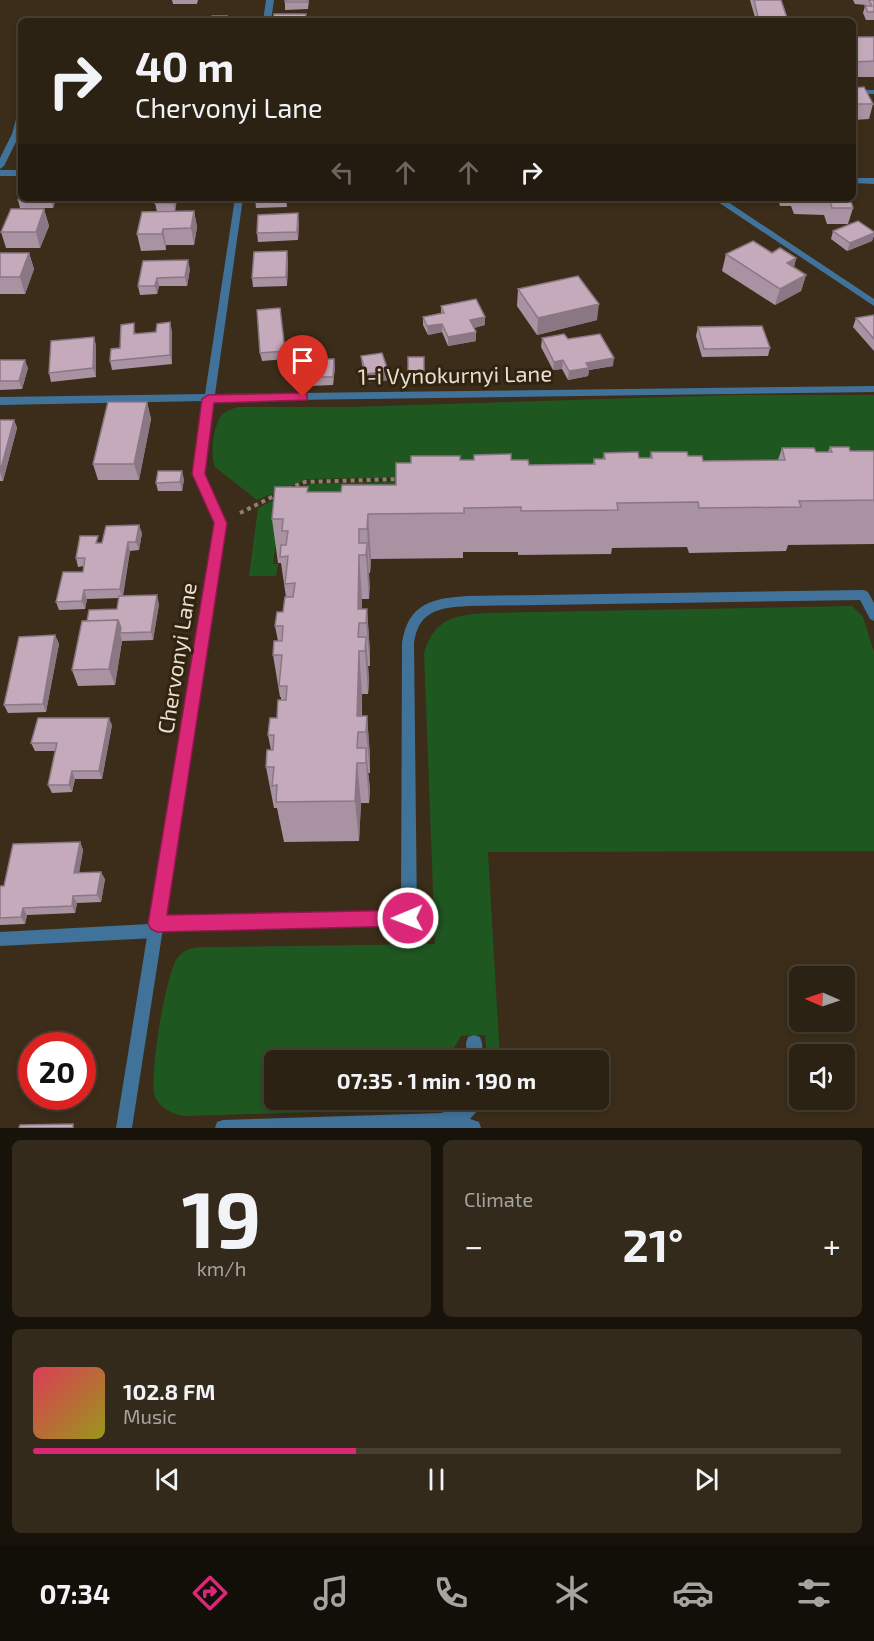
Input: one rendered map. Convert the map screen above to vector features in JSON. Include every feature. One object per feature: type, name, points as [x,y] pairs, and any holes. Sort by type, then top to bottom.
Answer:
[{"type":"street","points":[[267,18],[270,0]]},
{"type":"street","points":[[856,92],[874,92]]},
{"type":"street","points":[[0,166],[18,126]]},
{"type":"street","points":[[0,173],[18,173]]},
{"type":"street","points":[[856,181],[874,181]]},
{"type":"street","points":[[220,523],[198,474],[239,201]]},
{"type":"street","points":[[721,201],[874,303]]},
{"type":"street","name":"1-i Vynokurnyi Lane","points":[[0,402],[874,389]]},
{"type":"street","name":"Chervonyi Lane","points":[[124,1128],[220,523]]},
{"type":"street","points":[[0,939],[156,927],[408,918],[408,644],[410,627],[427,609],[444,604],[530,600],[864,595],[874,616]]},
{"type":"street","points":[[474,1043],[474,1050]]},
{"type":"street","points":[[223,1128],[438,1121],[457,1118],[468,1110]]},
{"type":"street","points":[[438,1121],[473,1128]]},
{"type":"path","points":[[220,523],[305,482],[408,479]]},
{"type":"green space","points":[[734,395],[874,395],[874,469],[308,479],[257,500],[215,467],[213,462],[214,434],[218,421],[224,413],[238,407],[350,407]]},
{"type":"green space","points":[[459,480],[393,497],[393,527],[278,528],[273,564],[278,564],[276,576],[249,576],[258,508],[298,487],[309,484]]},
{"type":"green space","points":[[852,606],[863,617],[874,652],[874,851],[488,852],[499,1050],[486,1050],[485,1035],[461,1036],[454,1050],[264,1050],[264,1110],[382,1110],[186,1116],[168,1111],[155,1097],[153,1087],[156,1049],[168,982],[173,966],[185,951],[203,947],[435,944],[424,653],[440,625],[455,617],[487,613]]},
{"type":"building","points":[[285,0],[308,0],[307,2],[285,2]]},
{"type":"building","points":[[754,0],[781,0],[787,18],[758,18]]},
{"type":"building","points":[[869,0],[874,0],[874,12],[868,12],[865,6],[872,6]]},
{"type":"building","points":[[274,14],[306,14],[305,18],[273,18]]},
{"type":"building","points":[[212,16],[227,16],[226,18],[211,18]]},
{"type":"building","points":[[118,17],[150,17],[150,18]]},
{"type":"building","points":[[856,37],[874,37],[874,61],[856,62]]},
{"type":"building","points":[[864,87],[873,104],[856,104],[856,88]]},
{"type":"building","points":[[155,201],[173,201],[173,203],[155,203]]},
{"type":"building","points":[[830,201],[851,201],[853,208],[832,208]]},
{"type":"building","points":[[11,209],[44,209],[36,232],[1,232]]},
{"type":"building","points":[[194,211],[191,228],[163,229],[162,234],[137,234],[142,212]]},
{"type":"building","points":[[298,213],[297,232],[257,233],[258,215]]},
{"type":"building","points":[[858,221],[874,233],[850,243],[833,231]]},
{"type":"building","points":[[753,241],[772,253],[780,248],[796,258],[787,263],[806,275],[780,289],[726,254]]},
{"type":"building","points":[[287,251],[286,277],[252,278],[254,252]]},
{"type":"building","points":[[0,253],[29,253],[20,277],[0,277]]},
{"type":"building","points":[[188,260],[185,277],[157,278],[155,286],[138,286],[143,261]]},
{"type":"building","points":[[578,276],[599,304],[538,318],[518,289]]},
{"type":"building","points":[[476,299],[485,317],[470,320],[476,332],[448,337],[442,324],[427,326],[423,317],[444,313],[441,306]]},
{"type":"building","points":[[280,308],[285,351],[260,353],[257,310]]},
{"type":"building","points":[[874,315],[874,339],[856,318]]},
{"type":"building","points":[[170,322],[170,355],[110,361],[111,349],[120,348],[121,325],[134,323],[134,334],[156,332],[157,324]]},
{"type":"building","points":[[762,326],[770,348],[704,349],[698,327]]},
{"type":"building","points":[[564,334],[568,339],[600,334],[614,358],[586,363],[589,368],[569,371],[563,360],[554,362],[542,338]]},
{"type":"building","points":[[94,337],[93,368],[49,373],[51,341]]},
{"type":"building","points":[[382,353],[388,371],[366,374],[361,356]]},
{"type":"building","points":[[408,357],[424,357],[424,375],[408,376]]},
{"type":"building","points":[[308,359],[334,359],[333,377],[307,377]]},
{"type":"building","points":[[0,360],[25,360],[19,381],[0,381]]},
{"type":"building","points":[[108,402],[147,402],[134,464],[93,464]]},
{"type":"building","points":[[0,420],[14,420],[0,472]]},
{"type":"building","points":[[830,447],[849,447],[850,451],[874,451],[874,500],[799,501],[801,507],[699,508],[698,502],[617,503],[618,510],[521,511],[521,507],[464,508],[464,513],[368,514],[367,529],[359,529],[359,543],[367,543],[366,555],[359,555],[358,609],[367,609],[366,623],[359,623],[358,637],[366,637],[365,651],[359,651],[357,716],[367,716],[366,732],[358,732],[357,748],[366,748],[366,763],[357,763],[355,801],[276,802],[277,785],[272,786],[274,767],[266,767],[267,750],[273,750],[274,735],[268,735],[270,718],[277,718],[278,700],[286,700],[287,686],[279,686],[282,655],[273,655],[274,641],[282,641],[283,626],[275,626],[277,612],[283,612],[285,597],[293,597],[295,583],[285,584],[288,556],[280,557],[281,545],[286,545],[288,531],[282,531],[283,519],[272,519],[275,487],[308,487],[307,492],[341,492],[342,485],[396,485],[396,463],[411,463],[411,456],[460,456],[460,460],[474,460],[474,455],[511,454],[511,460],[528,460],[529,465],[595,464],[594,459],[605,459],[604,453],[638,452],[639,458],[652,458],[651,452],[687,452],[688,456],[702,456],[703,461],[785,460],[782,448],[814,448],[816,452],[832,452]]},
{"type":"building","points":[[158,471],[182,471],[180,482],[156,483]]},
{"type":"building","points":[[139,525],[136,542],[128,542],[120,589],[84,590],[82,601],[56,602],[63,572],[83,572],[85,558],[76,558],[80,536],[98,536],[96,543],[102,543],[106,526]]},
{"type":"building","points":[[157,595],[151,632],[120,633],[118,620],[87,621],[89,610],[117,609],[119,596]]},
{"type":"building","points":[[118,620],[109,669],[72,670],[82,621]]},
{"type":"building","points":[[55,635],[43,704],[4,705],[19,637]]},
{"type":"building","points":[[38,718],[109,718],[99,771],[72,771],[69,785],[48,785],[57,743],[31,743]]},
{"type":"building","points":[[80,842],[74,873],[101,872],[97,895],[73,896],[72,906],[23,908],[21,917],[0,918],[0,886],[4,886],[13,844]]},
{"type":"building","points":[[73,1124],[73,1128],[19,1128],[20,1125]]},
{"type":"route","points":[[303,397],[208,399],[198,474],[220,523],[157,924],[408,918]]}]
